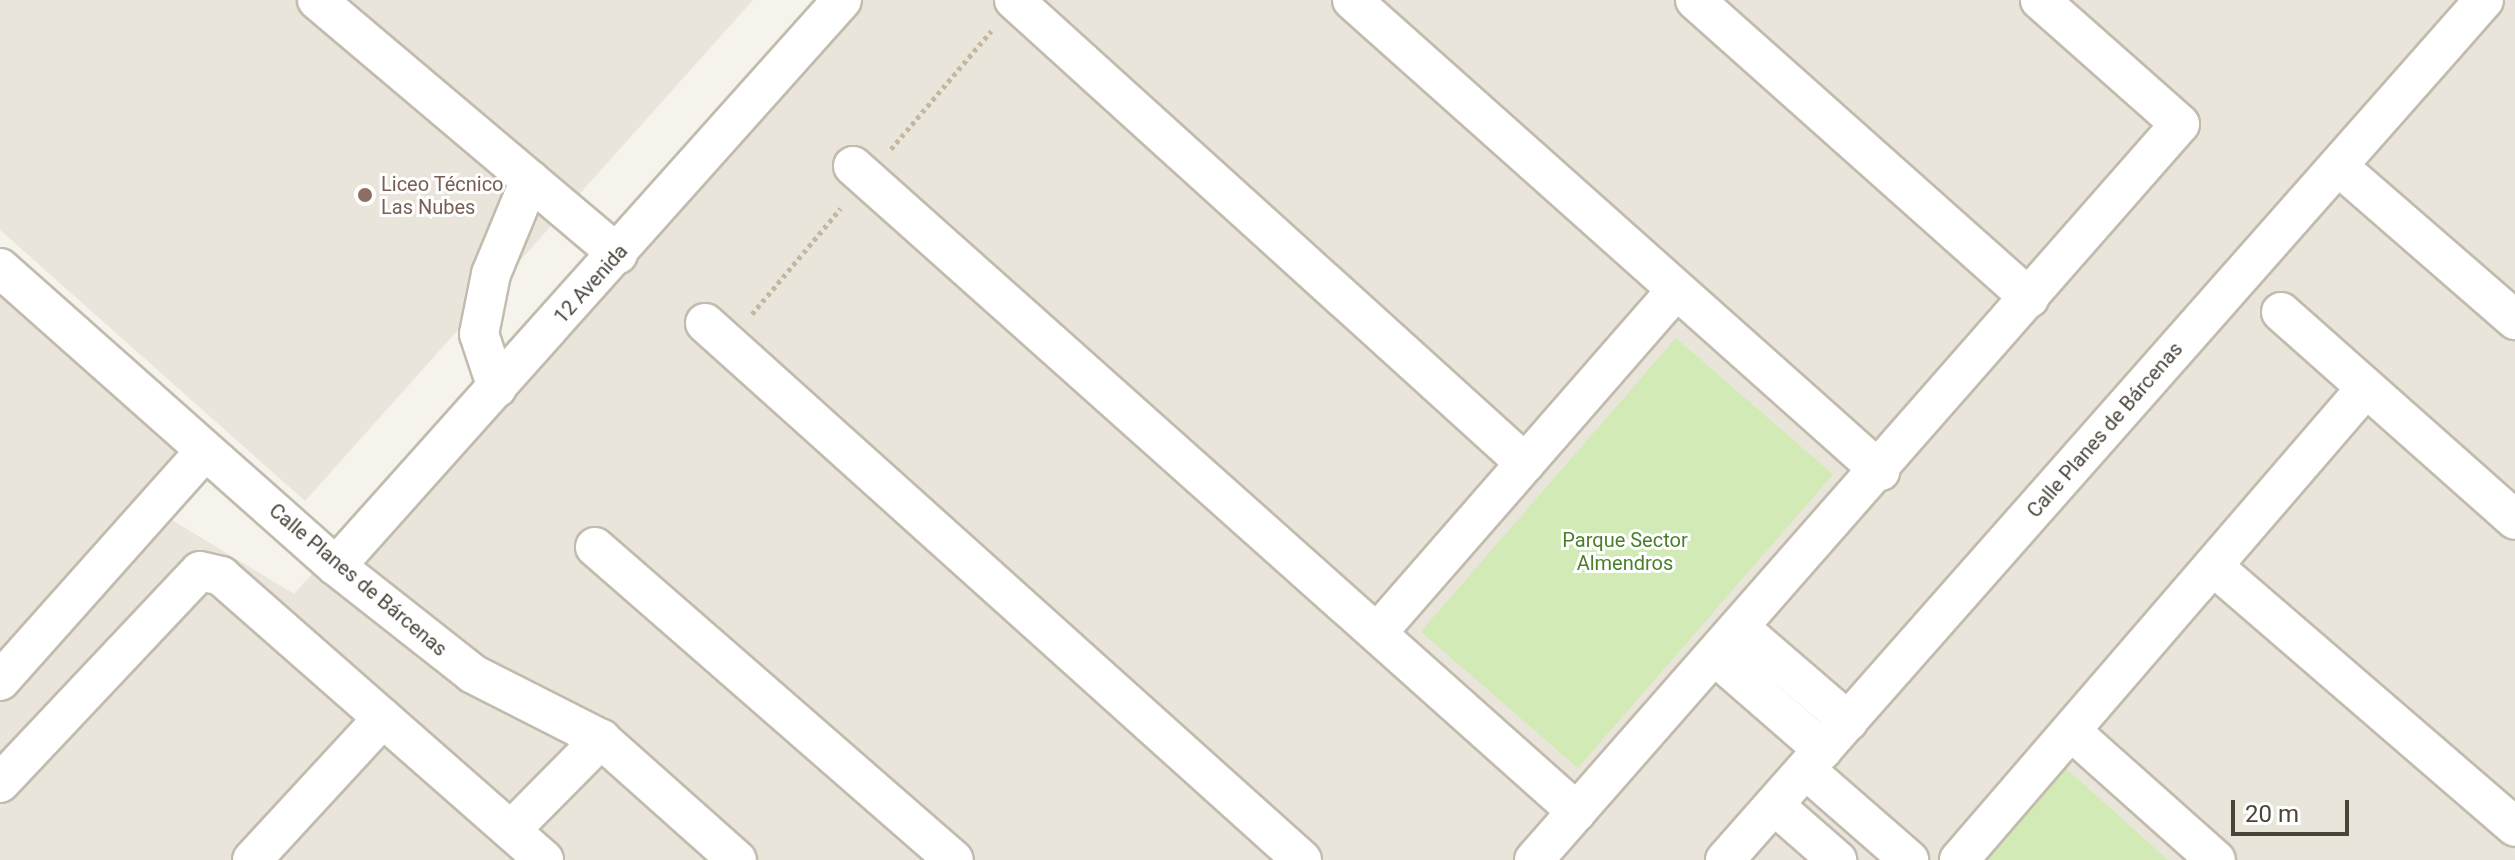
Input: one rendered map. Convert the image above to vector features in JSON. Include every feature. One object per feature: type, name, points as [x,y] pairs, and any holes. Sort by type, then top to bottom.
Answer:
[{"type":"street","points":[[317,0],[618,254]]},
{"type":"street","name":"12 Avenida","points":[[336,566],[842,0]]},
{"type":"street","points":[[1014,0],[1525,463]]},
{"type":"street","points":[[1352,0],[1880,471]]},
{"type":"street","points":[[1695,0],[2030,298]]},
{"type":"street","points":[[1534,860],[1880,471],[2180,124],[2040,0]]},
{"type":"street","name":"Calle Planes de Bárcenas","points":[[1725,860],[2484,0]]},
{"type":"street","points":[[853,166],[1577,812]]},
{"type":"street","points":[[2338,166],[2515,320]]},
{"type":"street","points":[[497,388],[479,334],[491,274],[530,180]]},
{"type":"street","name":"Calle Planes de Bárcenas","points":[[0,268],[336,566],[473,674],[601,739],[737,860]]},
{"type":"street","points":[[1377,633],[1676,290]]},
{"type":"street","points":[[2281,312],[2515,520]]},
{"type":"street","points":[[705,323],[1302,860]]},
{"type":"street","points":[[1959,860],[2366,388]]},
{"type":"street","points":[[0,681],[205,451]]},
{"type":"street","points":[[595,547],[954,860]]},
{"type":"street","points":[[2213,566],[2515,827]]},
{"type":"street","points":[[0,783],[185,581],[200,571],[221,576],[544,860]]},
{"type":"street","points":[[1740,628],[1848,721]]},
{"type":"street","points":[[1715,656],[1909,860]]},
{"type":"street","points":[[252,860],[383,718]]},
{"type":"street","points":[[2071,731],[2216,860]]},
{"type":"street","points":[[512,829],[601,739]]},
{"type":"street","points":[[1774,805],[1837,860]]},
{"type":"shaded area","points":[[0,0],[753,0],[305,501],[0,230]]},
{"type":"shaded area","points":[[831,0],[2515,0],[2515,860],[0,860],[0,263],[205,451],[154,509],[294,594]]},
{"type":"green space","name":"Parque Sector Almendros","points":[[1676,338],[1833,474],[1578,768],[1421,632]]},
{"type":"green space","points":[[2060,763],[2168,860],[1972,860]]},
{"type":"place","name":"Liceo Técnico Las Nubes","points":[[365,195]]}]
